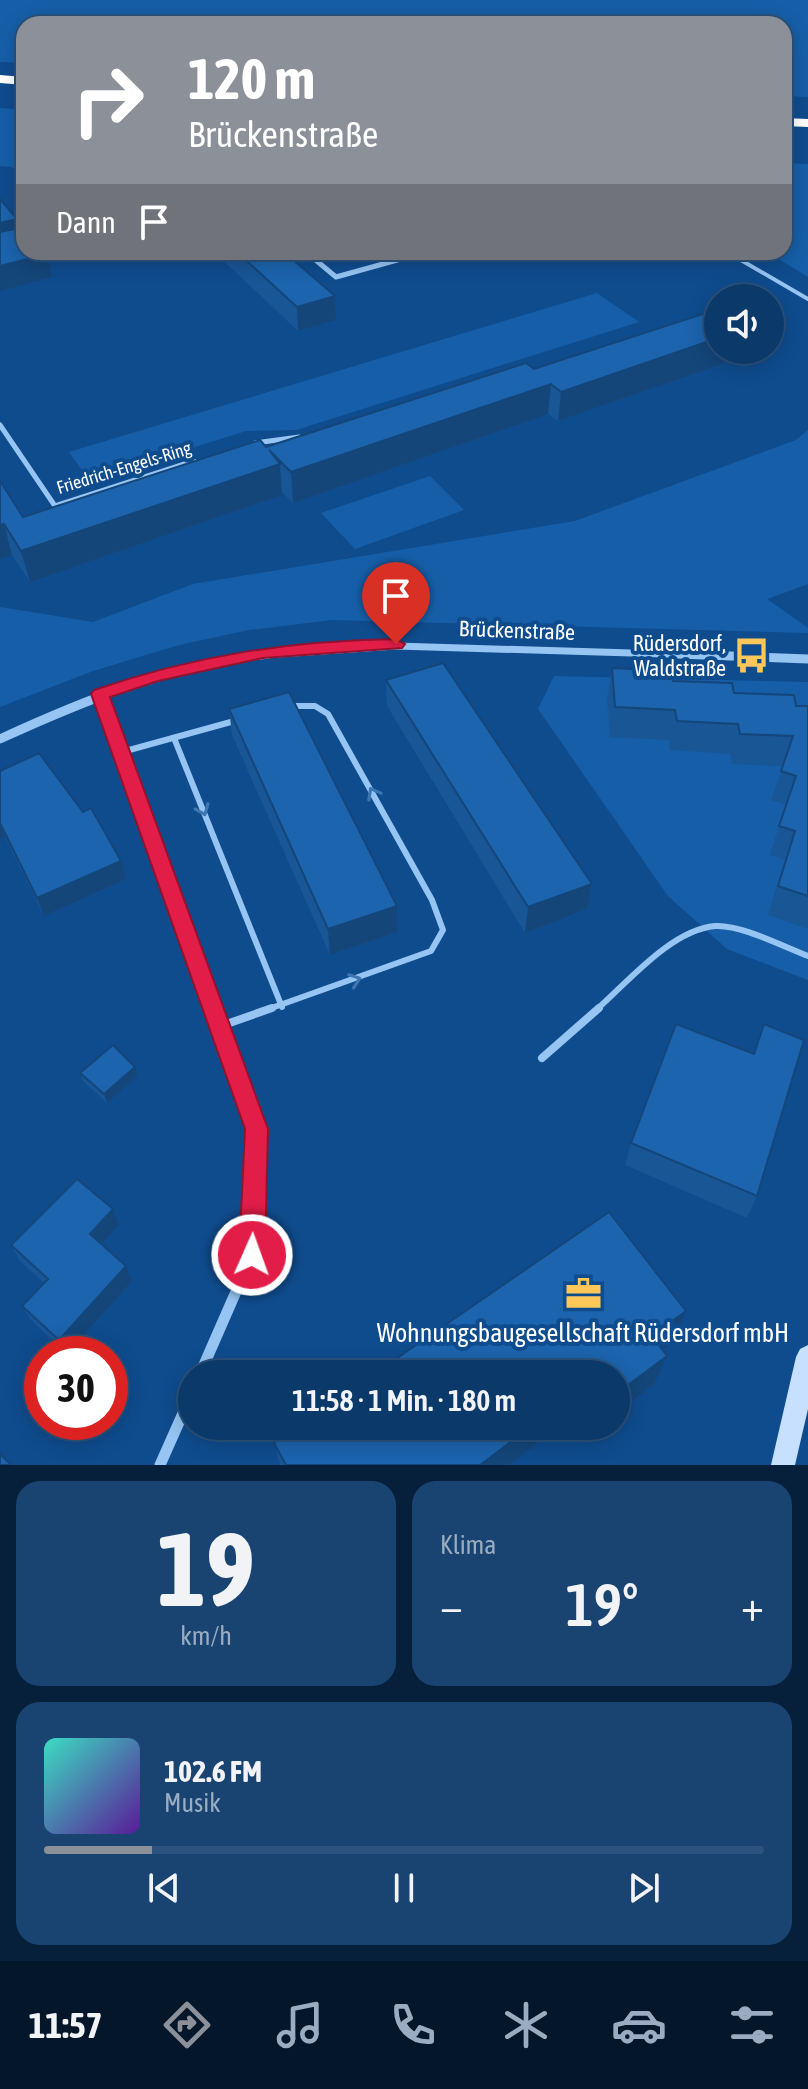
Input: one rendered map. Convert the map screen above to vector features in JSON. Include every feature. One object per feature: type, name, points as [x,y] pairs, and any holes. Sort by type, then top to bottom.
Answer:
[{"type":"street","points":[[316,260],[336,277],[397,260]]},
{"type":"street","name":"Brückenstraße","points":[[0,739],[100,694],[155,675],[315,646],[424,644],[808,659]]},
{"type":"street","points":[[100,694],[256,1129],[252,1255],[206,1360]]},
{"type":"street","points":[[783,1465],[808,1357]]},
{"type":"street","points":[[160,1465],[178,1424]]},
{"type":"lane","points":[[741,260],[808,299]]},
{"type":"lane","name":"Friedrich-Engels-Ring","points":[[0,425],[55,506],[203,459]]},
{"type":"lane","points":[[247,445],[306,436]]},
{"type":"lane","points":[[221,1026],[282,1007],[431,951],[443,930],[432,900],[328,714],[315,706],[288,706],[274,710]]},
{"type":"lane","points":[[122,752],[245,718]]},
{"type":"lane","points":[[174,738],[282,1007]]},
{"type":"lane","points":[[542,1058],[680,936],[716,926],[744,932],[808,956]]},
{"type":"shaded area","points":[[0,0],[808,0],[808,97],[792,96],[792,16],[16,16],[16,63],[0,62]]},
{"type":"shaded area","points":[[0,108],[16,109],[16,170],[0,166]]},
{"type":"shaded area","points":[[792,163],[808,164],[808,277],[780,260],[792,260]]},
{"type":"shaded area","points":[[597,293],[639,322],[296,430],[246,431],[89,480],[69,452]]},
{"type":"shaded area","points":[[808,430],[808,584],[767,599],[808,628],[808,633],[332,620],[249,630],[179,645],[93,671],[0,707],[0,607],[93,622],[193,584],[575,521],[796,440]]},
{"type":"shaded area","points":[[430,476],[464,510],[355,549],[321,513]]},
{"type":"shaded area","points":[[554,676],[808,682],[808,980],[727,949],[668,896],[538,709]]},
{"type":"building","points":[[0,199],[16,219],[0,223]]},
{"type":"building","points":[[16,229],[16,260],[24,260],[0,266],[0,232]]},
{"type":"building","points":[[246,260],[293,260],[335,296],[297,307]]},
{"type":"building","points":[[704,314],[704,343],[561,392],[551,384],[291,472],[269,450],[280,464],[21,551],[4,524],[0,525],[0,481],[23,517],[260,440],[266,447],[526,363],[534,369]]},
{"type":"building","points":[[443,663],[592,884],[528,907],[386,680]]},
{"type":"building","points":[[612,668],[671,671],[673,681],[732,683],[734,693],[794,695],[796,706],[808,706],[808,896],[778,886],[795,831],[779,826],[796,776],[781,771],[793,736],[740,734],[738,724],[677,721],[675,710],[615,707]]},
{"type":"building","points":[[289,692],[397,906],[328,929],[229,709]]},
{"type":"building","points":[[39,753],[83,812],[91,808],[121,861],[37,898],[0,823],[0,771]]},
{"type":"building","points":[[676,1024],[754,1054],[764,1024],[804,1040],[757,1196],[631,1143]]},
{"type":"building","points":[[113,1045],[135,1067],[104,1094],[80,1073]]},
{"type":"building","points":[[77,1179],[113,1209],[90,1234],[126,1266],[63,1336],[55,1336],[22,1306],[48,1279],[11,1245]]},
{"type":"building","name":"Wohnungsbaugesellschaft Rüdersdorf mbH","points":[[609,1212],[686,1311],[652,1336],[667,1356],[630,1384],[630,1360],[394,1360]]},
{"type":"building","points":[[278,1440],[513,1440],[480,1465],[286,1465],[274,1443]]},
{"type":"building","points":[[0,1454],[11,1465],[0,1465]]},
{"type":"place","name":"Rüdersdorf, Waldstraße","points":[[752,656]]},
{"type":"place","name":"Wohnungsbaugesellschaft Rüdersdorf mbH","points":[[583,1294]]},
{"type":"route","points":[[252,1255],[256,1129],[100,694],[155,675],[263,652],[315,646],[396,644]]}]
